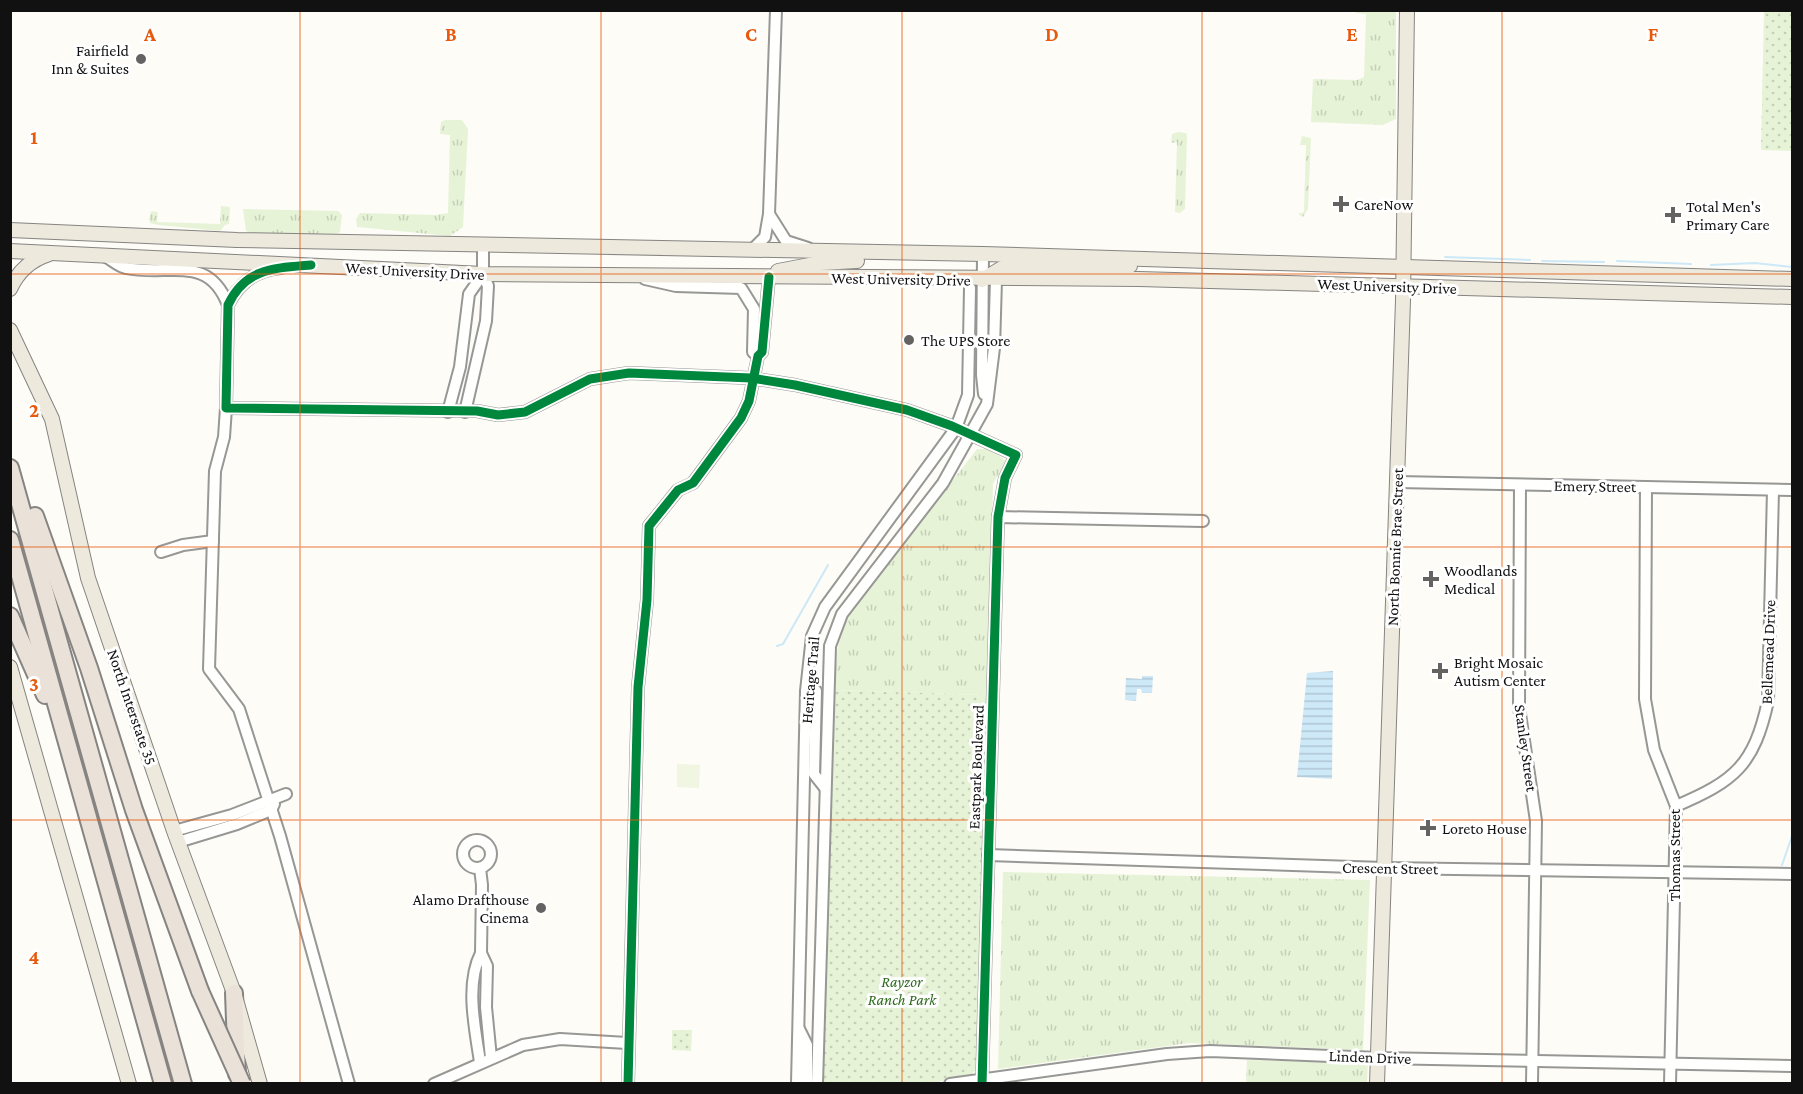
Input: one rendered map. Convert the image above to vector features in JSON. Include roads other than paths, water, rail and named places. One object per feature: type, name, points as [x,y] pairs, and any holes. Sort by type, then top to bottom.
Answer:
[{"type":"highway","points":[[10,455],[29,497],[89,669],[134,810],[200,991],[242,1083]]},
{"type":"highway","points":[[10,468],[183,1083]]},
{"type":"highway","points":[[10,540],[163,1083]]},
{"type":"highway","points":[[10,616],[75,770]]},
{"type":"highway","points":[[234,993],[238,1083]]},
{"type":"main road","name":"North Bonnie Brae Street","points":[[1377,1083],[1403,287],[1407,10]]},
{"type":"main road","name":"West University Drive","points":[[10,230],[237,240],[983,254],[1792,279]]},
{"type":"main road","points":[[237,240],[237,262]]},
{"type":"main road","name":"West University Drive","points":[[10,252],[57,252],[483,274],[990,280],[1139,279],[1792,297]]},
{"type":"main road","points":[[10,289],[20,272],[28,264],[57,252]]},
{"type":"main road","points":[[750,277],[820,263],[964,261],[983,254]]},
{"type":"main road","points":[[832,278],[845,286],[969,288],[990,280],[1002,268],[1113,268],[1139,266],[1161,260]]},
{"type":"main road","points":[[1702,277],[1702,294]]},
{"type":"main road","name":"North Interstate 35","points":[[12,335],[52,418],[88,578],[176,836],[234,993],[260,1083]]},
{"type":"main road","points":[[10,667],[129,1083]]},
{"type":"street","points":[[752,250],[765,237],[769,214],[776,10]]},
{"type":"street","points":[[769,214],[786,241],[820,251]]},
{"type":"street","points":[[465,412],[486,321],[488,286],[483,274],[483,246]]},
{"type":"street","name":"Heritage Trail","points":[[817,1083],[827,681],[833,630],[842,614],[943,483],[972,435],[985,408],[982,375],[990,280],[983,254]]},
{"type":"street","points":[[103,255],[124,268],[199,271],[213,280],[223,292],[228,305],[224,436],[215,471],[209,669],[239,709],[276,801],[349,1083]]},
{"type":"street","points":[[228,305],[244,280],[273,268],[311,266]]},
{"type":"street","points":[[447,412],[460,367],[469,294],[483,274]]},
{"type":"street","points":[[633,276],[676,286],[741,288],[754,309],[753,352],[758,356]]},
{"type":"street","points":[[628,1083],[627,1043],[638,687],[647,600],[649,526],[678,490],[693,483],[741,418],[749,401],[758,356],[762,352],[768,277]]},
{"type":"street","name":"Heritage Trail","points":[[797,1083],[806,691],[812,636],[825,607],[956,428],[968,394],[969,288]]},
{"type":"street","points":[[226,408],[465,412],[498,415],[525,412],[590,379],[629,372],[754,379],[795,385],[907,410],[972,435]]},
{"type":"street","name":"Eastpark Boulevard","points":[[972,435],[1016,455],[1005,478],[998,517],[982,1081]]},
{"type":"street","name":"Emery Street","points":[[1397,482],[1792,490]]},
{"type":"street","name":"Stanley Street","points":[[1520,485],[1519,707],[1536,821],[1532,1083]]},
{"type":"street","name":"Thomas Street","points":[[1646,487],[1644,692],[1654,750],[1676,806],[1670,1083]]},
{"type":"street","name":"Bellemead Drive","points":[[1676,806],[1707,792],[1740,768],[1754,749],[1763,727],[1768,701],[1773,490]]},
{"type":"street","points":[[998,517],[1203,521]]},
{"type":"street","points":[[161,552],[183,545],[213,541]]},
{"type":"street","points":[[816,691],[814,774],[825,788]]},
{"type":"street","points":[[176,836],[237,824],[276,801]]},
{"type":"street","points":[[486,838],[491,849],[491,858],[487,865],[480,868],[471,867],[465,862],[464,842],[486,838]]},
{"type":"street","name":"Crescent Street","points":[[988,855],[1384,868],[1792,874]]},
{"type":"street","points":[[480,868],[481,953],[474,967],[474,996],[486,1060]]},
{"type":"street","points":[[801,912],[822,912]]},
{"type":"street","points":[[799,1029],[807,1044],[807,1083]]},
{"type":"street","points":[[434,1083],[523,1044],[561,1039],[627,1043]]},
{"type":"street","name":"Linden Drive","points":[[950,1083],[982,1081],[1167,1054],[1210,1052],[1378,1058],[1792,1066]]},
{"type":"water","points":[[1333,671],[1332,779],[1297,777],[1307,673]]},
{"type":"water","points":[[1142,676],[1153,676],[1152,693],[1142,693],[1141,689],[1137,689],[1136,701],[1125,700],[1126,678],[1142,679]]},
{"type":"waterway","points":[[1445,257],[1530,260]]},
{"type":"waterway","points":[[1542,261],[1604,262]]},
{"type":"waterway","points":[[1617,261],[1691,264]]},
{"type":"waterway","points":[[1711,265],[1755,263],[1792,267]]},
{"type":"waterway","points":[[777,646],[783,644],[828,565]]},
{"type":"waterway","points":[[1782,865],[1792,836]]},
{"type":"place","name":"Fairfield Inn & Suites","points":[[141,59]]},
{"type":"place","name":"CareNow","points":[[1341,204]]},
{"type":"place","name":"Total Men's Primary Care","points":[[1673,215]]},
{"type":"place","name":"The UPS Store","points":[[909,340]]},
{"type":"place","name":"Woodlands Medical","points":[[1431,579]]},
{"type":"place","name":"Bright Mosaic Autism Center","points":[[1440,671]]},
{"type":"place","name":"Loreto House","points":[[1428,828]]},
{"type":"place","name":"Alamo Drafthouse Cinema","points":[[541,908]]},
{"type":"park label","name":"Rayzor Ranch Park","points":[[902,990]]}]
